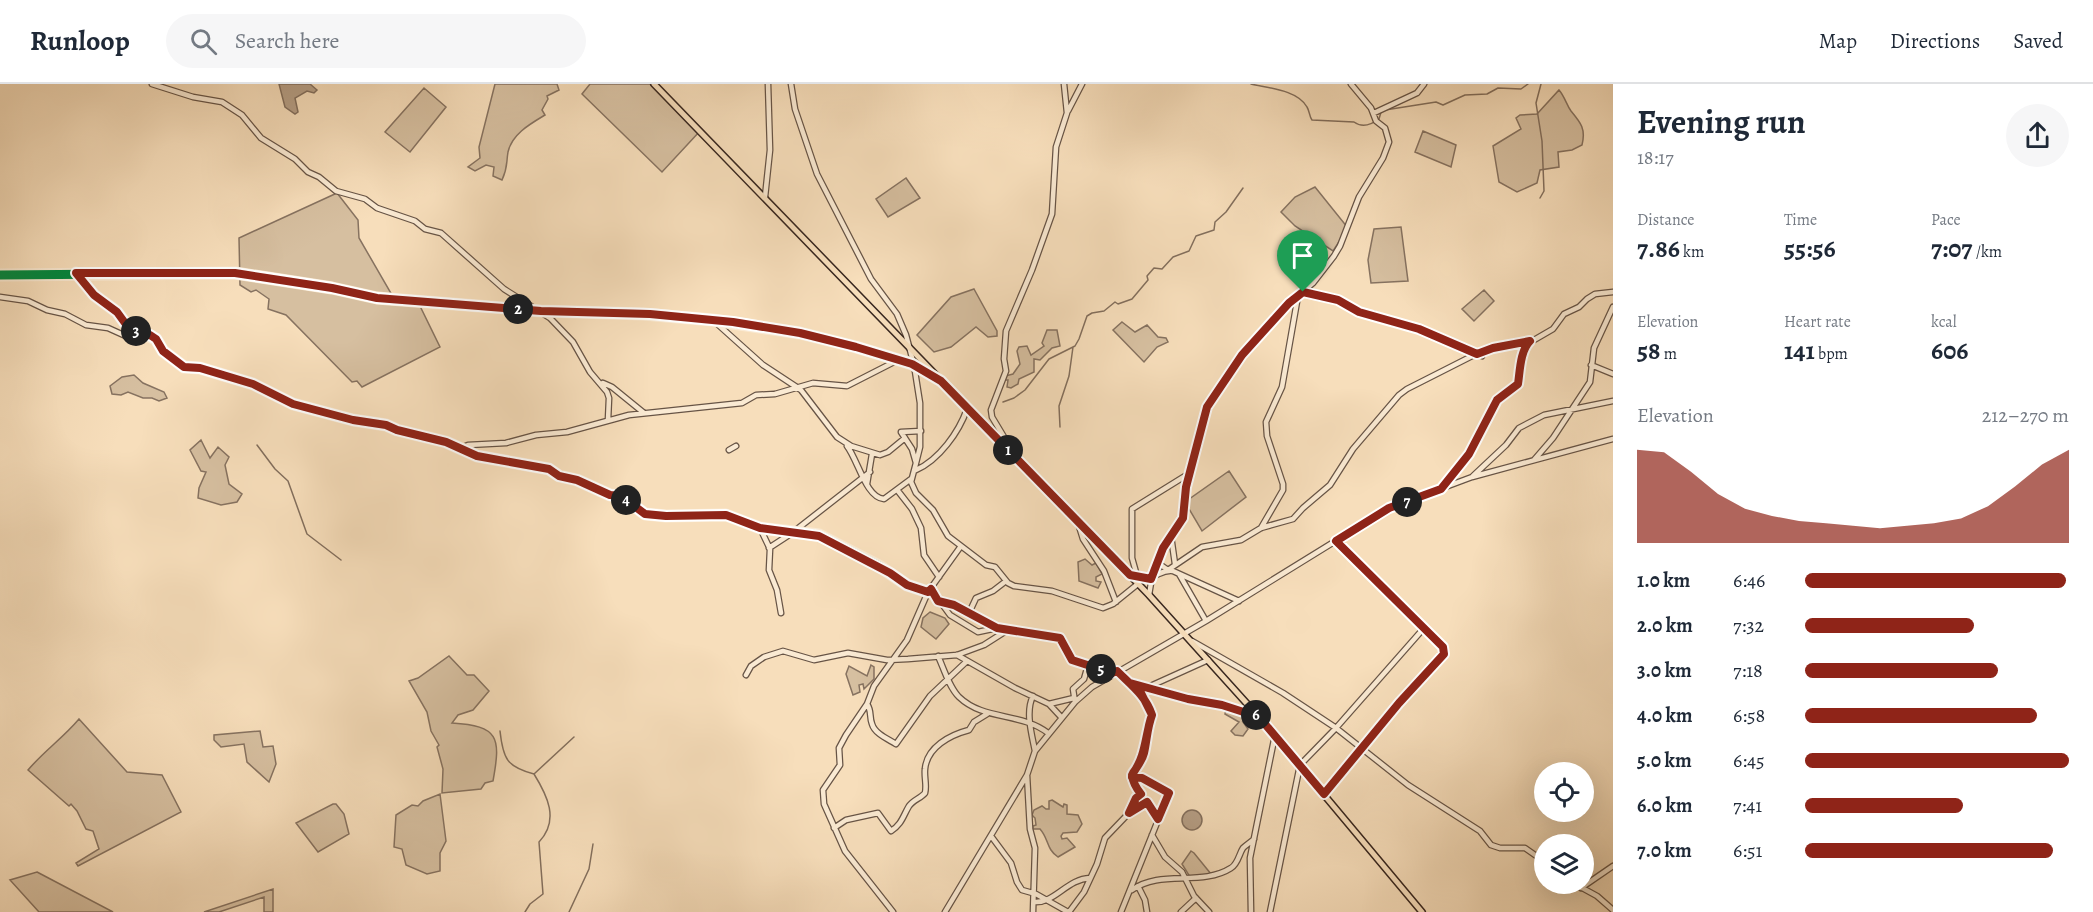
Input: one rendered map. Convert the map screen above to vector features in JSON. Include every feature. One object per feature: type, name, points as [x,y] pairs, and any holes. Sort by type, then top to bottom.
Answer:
[{"type":"main road","points":[[654,84],[967,409],[1133,576],[1275,735],[1422,912]]},
{"type":"street","points":[[152,84],[193,97],[222,102],[242,115],[261,138],[295,159],[308,172],[319,177],[336,191],[365,200],[377,208],[415,221],[425,229],[441,233],[504,290],[541,311],[556,323],[573,342],[590,372],[609,398],[608,420]]},
{"type":"street","points":[[765,197],[770,150],[768,84]]},
{"type":"street","points":[[791,84],[795,109],[818,174],[871,279],[897,314],[911,349],[920,403],[921,431],[916,470],[911,479],[898,491],[881,500],[865,481],[846,444]]},
{"type":"street","points":[[1064,84],[1067,113]]},
{"type":"street","points":[[1028,471],[1004,437],[992,417],[991,410],[1006,371],[1004,359],[1006,331],[1032,270],[1052,214],[1056,147],[1067,113],[1082,84]]},
{"type":"street","points":[[1149,595],[1151,579],[1163,548],[1183,518],[1184,497],[1198,436],[1210,402],[1242,355],[1289,303],[1313,283],[1340,246],[1359,197],[1383,158],[1389,142],[1385,128],[1376,121],[1374,113],[1351,84]]},
{"type":"street","points":[[1374,113],[1417,93],[1424,84]]},
{"type":"street","points":[[76,273],[94,295],[117,312],[125,323],[146,336],[156,339],[163,351],[184,367],[200,368],[253,384],[293,404],[353,420],[389,425],[397,430],[461,448],[466,453],[549,469],[559,476],[577,480],[610,495],[621,496],[645,514],[726,515],[760,528],[828,538],[844,550],[890,573],[907,585],[930,591],[950,615],[978,632],[997,628]]},
{"type":"street","points":[[0,275],[235,273],[332,288],[377,298],[541,311],[643,314],[713,320],[800,333],[914,365],[941,381]]},
{"type":"street","points":[[1303,292],[1338,300],[1359,312],[1419,329],[1479,355]]},
{"type":"street","points":[[1190,473],[1132,509],[1133,576],[1151,579],[1202,547],[1241,540],[1262,528],[1293,519],[1330,485],[1353,449],[1399,394],[1493,348],[1530,341],[1553,329],[1564,314],[1579,307],[1594,294],[1613,292]]},
{"type":"street","points":[[1262,528],[1283,490],[1267,436],[1266,422],[1282,387],[1298,296]]},
{"type":"street","points":[[0,297],[28,302],[71,316],[86,325],[108,328],[128,338],[140,339],[146,336]]},
{"type":"street","points":[[1534,460],[1553,438],[1569,410],[1590,382],[1593,348],[1613,307]]},
{"type":"street","points":[[713,320],[763,365],[798,387],[832,433],[846,444],[872,454],[885,453],[905,438]]},
{"type":"street","points":[[1441,489],[1469,454],[1497,400],[1518,384],[1520,365],[1530,341]]},
{"type":"street","points":[[461,448],[468,445],[506,443],[536,435],[567,432],[608,420],[644,413],[742,403],[756,395],[775,394],[819,383],[845,387],[898,360]]},
{"type":"street","points":[[1591,365],[1613,374]]},
{"type":"street","points":[[599,382],[612,387],[644,413]]},
{"type":"street","points":[[1472,477],[1506,445],[1520,428],[1544,415],[1613,401]]},
{"type":"street","points":[[916,470],[930,462],[948,442],[967,409]]},
{"type":"street","points":[[916,463],[901,432],[921,431]]},
{"type":"street","points":[[945,912],[1027,775],[1035,751],[1074,700],[1092,687],[1114,672],[1206,621],[1389,508],[1472,477],[1613,439]]},
{"type":"street","points":[[729,450],[735,446]]},
{"type":"street","points":[[865,481],[870,472],[872,454]]},
{"type":"street","points":[[865,481],[870,472]]},
{"type":"street","points":[[911,479],[916,493],[933,510],[945,532],[986,565],[995,567],[1006,581],[1014,586],[1052,591],[1100,608],[1116,602],[1138,584]]},
{"type":"street","points":[[769,548],[792,533],[857,481],[865,481]]},
{"type":"street","points":[[898,491],[912,509],[921,528],[924,555],[939,577]]},
{"type":"street","points":[[1078,523],[1083,539],[1104,571],[1116,602]]},
{"type":"street","points":[[760,528],[769,548],[769,573],[777,590],[781,613]]},
{"type":"street","points":[[1171,536],[1175,564],[1179,574],[1206,621]]},
{"type":"street","points":[[1324,794],[1444,654],[1443,647],[1336,541]]},
{"type":"street","points":[[893,912],[855,867],[834,828],[823,800],[824,790],[840,765],[839,748],[846,735],[867,704],[874,686],[907,640],[930,591],[961,546]]},
{"type":"street","points":[[1158,563],[1168,570],[1239,601]]},
{"type":"street","points":[[969,613],[976,598],[993,591],[1006,581]]},
{"type":"street","points":[[938,601],[1006,631],[1060,638],[1067,648],[1069,657],[1114,672],[1130,683],[1141,693],[1152,715],[1146,732],[1143,755],[1132,777]]},
{"type":"street","points":[[1270,912],[1300,765],[1336,729],[1424,628]]},
{"type":"street","points":[[746,675],[751,666],[764,657],[783,651],[814,660],[848,653],[894,661],[957,655],[984,645],[1006,631]]},
{"type":"street","points":[[1189,639],[1283,693],[1336,729],[1408,785],[1480,831],[1491,845],[1500,848],[1525,848],[1534,854]]},
{"type":"street","points":[[957,655],[1049,704],[1062,717]]},
{"type":"street","points":[[938,656],[958,697],[987,714],[1004,715],[1030,722],[1048,733]]},
{"type":"street","points":[[1146,687],[1208,660]]},
{"type":"street","points":[[867,704],[873,727],[896,744],[930,696],[967,661]]},
{"type":"street","points":[[1074,700],[1073,689],[1084,679],[1088,665]]},
{"type":"street","points":[[1130,683],[1232,708],[1259,717]]},
{"type":"street","points":[[1033,696],[1030,703],[1030,722],[1035,751]]},
{"type":"street","points":[[1049,704],[1074,700]]},
{"type":"street","points":[[834,828],[846,820],[878,813],[891,831],[896,828],[905,818],[911,805],[926,793],[925,768],[935,747],[954,734],[969,730],[974,722],[987,714]]},
{"type":"street","points":[[1251,912],[1251,858],[1275,735]]},
{"type":"street","points":[[1027,775],[1029,826],[1035,848],[1036,894],[1033,912]]},
{"type":"street","points":[[1132,777],[1158,819]]},
{"type":"street","points":[[1121,912],[1169,793],[1142,778],[1132,777]]},
{"type":"street","points":[[1129,813],[1136,798],[1141,794]]},
{"type":"street","points":[[991,836],[1011,863],[1019,887],[1026,893],[1036,894],[1069,912],[1084,892],[1096,864],[1102,841],[1129,813],[1147,802]]},
{"type":"street","points":[[1152,835],[1185,878],[1196,898],[1209,912]]},
{"type":"street","points":[[1130,892],[1138,886],[1161,879],[1209,875],[1233,867],[1244,848],[1254,839]]},
{"type":"street","points":[[1594,879],[1613,866]]},
{"type":"street","points":[[1034,903],[1046,900],[1074,881],[1090,879]]},
{"type":"street","points":[[1138,886],[1145,900],[1147,912]]},
{"type":"street","points":[[1593,894],[1613,910]]},
{"type":"street","points":[[1182,912],[1196,898]]},
{"type":"shaded area","points":[[279,84],[310,84],[317,90],[314,93],[307,91],[295,98],[298,112],[295,114],[285,107]]},
{"type":"shaded area","points":[[495,84],[557,84],[559,90],[547,96],[548,99],[542,110],[545,115],[522,130],[513,140],[502,180],[493,176],[494,167],[486,165],[475,171],[468,167],[480,158],[479,147]]},
{"type":"shaded area","points":[[590,84],[654,84],[700,131],[662,172],[582,94]]},
{"type":"shaded area","points":[[424,88],[446,107],[410,152],[385,132]]},
{"type":"shaded area","points":[[1559,90],[1582,126],[1582,145],[1572,150],[1558,152],[1559,167],[1540,170],[1537,183],[1517,192],[1499,182],[1493,146],[1521,129],[1516,118],[1520,115],[1537,114]]},
{"type":"shaded area","points":[[1423,131],[1456,145],[1451,167],[1415,152]]},
{"type":"shaded area","points":[[906,178],[920,198],[888,217],[876,199]]},
{"type":"shaded area","points":[[1315,187],[1348,228],[1333,251],[1295,226],[1281,212],[1295,197]]},
{"type":"shaded area","points":[[337,193],[358,220],[359,238],[392,295],[332,286],[365,296],[417,300],[440,347],[362,387],[357,381],[352,382],[286,315],[268,309],[269,299],[256,290],[251,292],[240,285],[239,238]]},
{"type":"shaded area","points":[[1401,227],[1408,281],[1371,283],[1368,260],[1374,229]]},
{"type":"shaded area","points":[[974,289],[997,331],[997,336],[988,337],[976,327],[951,347],[934,352],[917,335],[951,297]]},
{"type":"shaded area","points":[[1484,290],[1494,301],[1474,321],[1462,309]]},
{"type":"shaded area","points":[[1122,322],[1135,332],[1147,325],[1158,337],[1166,338],[1168,342],[1157,347],[1144,362],[1113,330]]},
{"type":"shaded area","points":[[1047,330],[1057,330],[1060,346],[1052,348],[1040,360],[1034,359],[1034,372],[1019,379],[1018,384],[1011,388],[1007,387],[1008,380],[1004,380],[1005,376],[1013,374],[1020,364],[1017,351],[1019,347],[1027,346],[1031,355],[1044,346],[1042,343]]},
{"type":"shaded area","points":[[134,375],[143,383],[164,392],[167,398],[159,401],[128,392],[121,395],[112,394],[110,386],[122,377]]},
{"type":"shaded area","points":[[201,440],[210,458],[218,447],[229,457],[225,465],[229,484],[242,494],[237,502],[221,505],[198,498],[199,488],[206,472],[201,471],[190,450]]},
{"type":"shaded area","points":[[1229,471],[1246,497],[1202,531],[1185,502]]},
{"type":"shaded area","points":[[1085,559],[1092,565],[1096,563],[1102,574],[1096,577],[1096,581],[1101,582],[1098,588],[1079,581],[1078,562]]},
{"type":"shaded area","points":[[930,612],[945,618],[949,624],[936,639],[921,627],[923,618]]},
{"type":"shaded area","points":[[449,656],[467,675],[474,675],[489,691],[473,710],[458,715],[452,723],[479,727],[488,731],[496,744],[497,754],[493,781],[485,783],[481,789],[442,793],[443,769],[437,747],[439,745],[431,731],[427,712],[409,681],[418,678]]},
{"type":"shaded area","points":[[871,665],[874,667],[874,679],[864,689],[863,684],[859,685],[860,692],[853,695],[846,674],[849,666],[867,676]]},
{"type":"shaded area","points":[[1226,708],[1252,714],[1249,722],[1243,722],[1248,729],[1243,736],[1235,735],[1231,731],[1239,722],[1225,714]]},
{"type":"shaded area","points":[[79,719],[127,772],[162,775],[181,812],[78,866],[76,863],[99,849],[93,831],[86,829],[71,804],[69,806],[28,770]]},
{"type":"shaded area","points":[[260,731],[263,747],[273,746],[276,764],[269,782],[247,762],[244,744],[221,747],[214,740],[214,735]]},
{"type":"shaded area","points":[[440,794],[446,841],[440,853],[440,871],[427,874],[406,865],[402,849],[394,847],[396,815],[412,805],[418,806],[423,801]]},
{"type":"shaded area","points":[[1052,800],[1063,807],[1064,804],[1067,805],[1067,814],[1078,815],[1082,824],[1077,832],[1063,833],[1062,839],[1067,838],[1075,847],[1058,857],[1051,851],[1040,829],[1033,829],[1036,825],[1032,815],[1034,810],[1042,806],[1049,809],[1049,801]]},
{"type":"shaded area","points":[[336,804],[344,814],[349,834],[318,852],[296,823]]},
{"type":"shaded area","points":[[1192,810],[1199,813],[1202,820],[1199,827],[1192,830],[1185,827],[1182,820],[1185,813]]},
{"type":"shaded area","points":[[1191,851],[1211,874],[1190,877],[1182,864]]},
{"type":"shaded area","points":[[37,872],[113,912],[39,912],[10,880]]},
{"type":"shaded area","points":[[273,889],[273,912],[264,912],[264,897],[219,912],[204,912]]},
{"type":"waterway","points":[[1251,84],[1290,93],[1297,97],[1307,107],[1312,120],[1354,122],[1366,125],[1379,119],[1381,112]]},
{"type":"waterway","points":[[1385,110],[1436,102],[1443,105],[1465,95],[1487,94],[1498,88],[1521,89],[1528,84]]},
{"type":"waterway","points":[[1540,198],[1544,191],[1542,141],[1536,103],[1541,84]]},
{"type":"waterway","points":[[1003,402],[1025,390],[1049,359],[1075,346],[1087,316],[1104,311],[1115,302],[1118,304],[1132,299],[1148,280],[1147,276],[1154,268],[1162,269],[1173,257],[1189,251],[1196,236],[1214,230],[1215,222],[1226,212],[1243,188]]},
{"type":"waterway","points":[[1060,427],[1059,406],[1069,376],[1073,347]]},
{"type":"waterway","points":[[257,445],[275,469],[288,481],[307,534],[341,560]]},
{"type":"waterway","points":[[500,731],[503,749],[508,760],[512,765],[534,774]]},
{"type":"waterway","points":[[525,912],[530,904],[543,894],[539,842],[549,825],[550,816],[547,799],[534,774],[574,737]]},
{"type":"waterway","points":[[569,912],[589,869],[593,844]]},
{"type":"cycle path","points":[[76,273],[94,295],[117,312],[125,323],[156,339],[163,351],[184,367],[200,368],[253,384],[293,404],[353,420],[386,425],[397,430],[446,442],[477,456],[549,469],[559,476],[577,480],[610,495],[621,496],[645,514],[726,515],[760,528],[819,535],[879,566],[907,585],[928,592]]},
{"type":"cycle path","points":[[0,275],[235,273],[332,288],[377,298],[541,311],[643,314],[713,320],[800,333],[856,347],[912,364],[941,381]]},
{"type":"route","points":[[1303,292],[1289,303],[1242,355],[1207,407],[1186,487],[1183,518],[1163,548],[1151,579],[1130,575],[941,381],[912,364],[856,347],[800,333],[733,322],[650,314],[592,314],[377,298],[332,288],[235,273],[176,275],[76,273],[94,295],[120,314],[125,323],[143,335],[150,335],[156,339],[163,351],[184,367],[200,368],[253,384],[293,404],[353,420],[389,425],[397,430],[446,442],[458,446],[466,453],[549,469],[559,476],[577,480],[610,495],[621,496],[645,514],[692,517],[726,515],[760,528],[828,538],[844,550],[890,573],[912,588],[928,592],[931,589],[938,601],[954,605],[997,628],[1017,633],[1060,638],[1072,660],[1112,673],[1117,671],[1133,686],[1141,693],[1152,713],[1147,727],[1146,732],[1146,740],[1143,755],[1140,763],[1133,773],[1132,775],[1132,777],[1136,788],[1141,794],[1136,798],[1129,813],[1147,802],[1158,819],[1169,793],[1142,778],[1132,777],[1133,773],[1143,755],[1146,732],[1152,713],[1149,708],[1141,693],[1130,683],[1188,699],[1222,705],[1259,717],[1324,794],[1399,703],[1444,654],[1443,647],[1336,541],[1394,505],[1441,489],[1476,443],[1491,408],[1508,390],[1517,386],[1520,365],[1530,341],[1493,348],[1477,354],[1419,329],[1374,314],[1359,312],[1338,300],[1303,292]]}]
